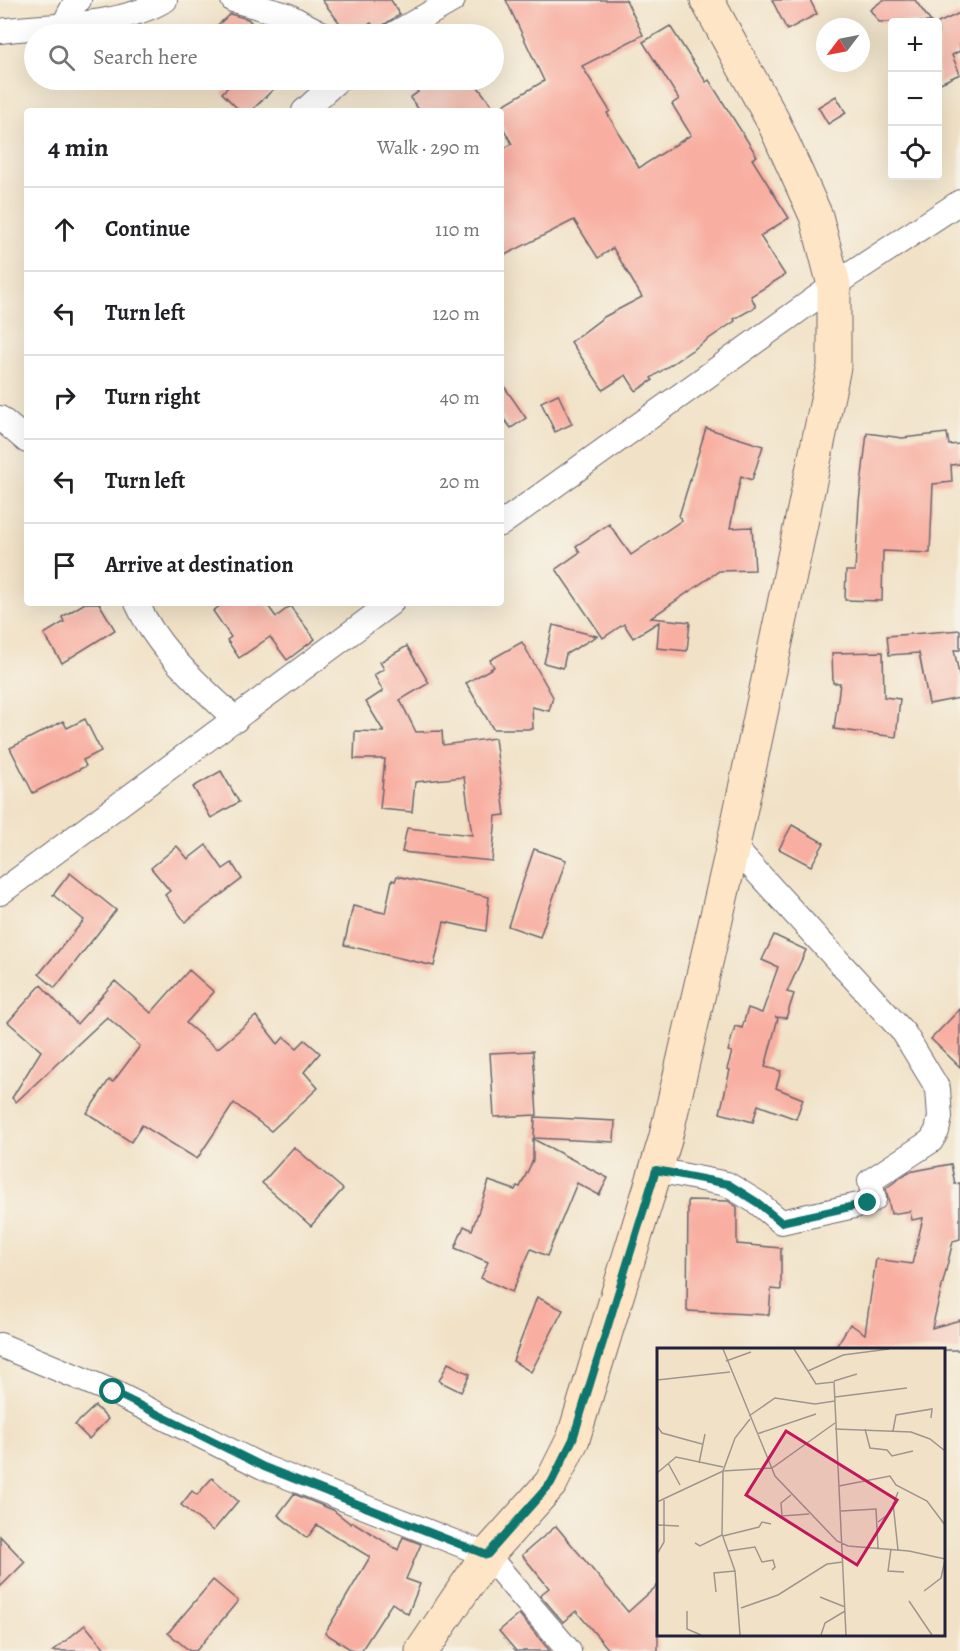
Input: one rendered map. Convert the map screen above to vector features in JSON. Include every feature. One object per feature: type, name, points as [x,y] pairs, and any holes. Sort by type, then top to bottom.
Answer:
[{"type":"street","points":[[64,24],[75,3],[80,0]]},
{"type":"street","points":[[90,24],[152,8],[165,0]]},
{"type":"street","points":[[233,0],[287,15],[304,24]]},
{"type":"street","points":[[411,24],[453,0]]},
{"type":"street","points":[[422,1651],[487,1555],[551,1483],[573,1439],[656,1170],[733,846],[834,367],[834,285],[816,216],[773,121],[706,0]]},
{"type":"street","points":[[0,31],[24,29]]},
{"type":"street","points":[[307,108],[327,90]]},
{"type":"street","points":[[504,522],[834,285],[960,202]]},
{"type":"street","points":[[0,418],[24,438]]},
{"type":"street","points":[[138,606],[145,621],[167,652],[236,720]]},
{"type":"street","points":[[0,893],[387,606]]},
{"type":"street","points":[[656,1170],[728,1184],[758,1203],[781,1222],[801,1220],[868,1203],[874,1199],[870,1180],[931,1141],[937,1131],[941,1107],[939,1089],[904,1033],[733,846]]},
{"type":"street","points":[[0,1345],[113,1392],[264,1467],[487,1555],[569,1651]]},
{"type":"building","points":[[322,0],[391,0],[400,14],[385,24],[340,24]]},
{"type":"building","points":[[506,0],[626,0],[643,35],[582,66],[610,111],[607,113],[639,168],[691,135],[672,104],[679,99],[643,42],[670,26],[706,82],[709,80],[757,156],[752,159],[789,218],[760,236],[785,275],[751,296],[756,307],[734,319],[735,321],[651,378],[653,380],[636,391],[626,375],[603,390],[571,342],[604,317],[642,297],[613,248],[598,258],[574,220],[504,255],[504,148],[512,144],[504,129],[504,108],[498,108],[544,81]]},
{"type":"building","points":[[772,0],[810,0],[817,14],[787,30]]},
{"type":"building","points":[[883,0],[915,0],[928,18],[888,18],[888,22],[879,22],[870,10]]},
{"type":"building","points":[[960,13],[960,51],[952,55],[960,74],[942,82],[942,72],[942,21]]},
{"type":"building","points":[[230,14],[248,19],[253,24],[219,24]]},
{"type":"building","points":[[225,90],[273,90],[254,108],[237,108],[222,93]]},
{"type":"building","points":[[416,90],[480,90],[494,108],[418,108],[410,98],[418,92]]},
{"type":"building","points":[[836,96],[846,113],[828,124],[818,107]]},
{"type":"building","points":[[504,386],[526,418],[511,428],[504,419]]},
{"type":"building","points":[[558,394],[572,424],[555,432],[541,402]]},
{"type":"building","points":[[706,428],[763,446],[752,480],[741,476],[730,528],[752,527],[755,570],[719,571],[651,618],[690,622],[687,651],[657,648],[659,622],[633,638],[624,624],[603,638],[556,569],[580,552],[576,546],[609,524],[631,555],[682,520],[679,516]]},
{"type":"building","points":[[867,433],[902,438],[947,433],[949,445],[960,444],[960,464],[951,465],[952,482],[933,484],[930,553],[883,551],[882,601],[845,600],[846,571],[855,571],[859,502]]},
{"type":"building","points":[[80,606],[101,606],[115,630],[62,663],[44,634],[64,622],[62,617]]},
{"type":"building","points":[[220,606],[268,606],[276,617],[290,606],[315,639],[287,660],[270,637],[239,658],[227,640],[231,637],[213,611]]},
{"type":"building","points":[[553,625],[597,636],[566,654],[563,668],[544,663]]},
{"type":"building","points":[[960,630],[960,650],[954,650],[960,679],[960,698],[929,704],[919,653],[889,655],[887,636]]},
{"type":"building","points":[[522,642],[553,697],[549,711],[532,707],[533,729],[493,729],[466,683],[494,667],[490,660]]},
{"type":"building","points":[[407,646],[429,683],[400,700],[416,732],[442,731],[443,745],[495,738],[505,815],[496,816],[492,861],[402,852],[407,828],[472,835],[464,777],[415,782],[412,812],[380,809],[385,759],[354,759],[355,731],[384,732],[366,702],[383,691],[374,675],[384,669],[380,662]]},
{"type":"building","points":[[883,652],[884,697],[900,699],[896,737],[834,729],[840,683],[833,683],[832,653]]},
{"type":"building","points":[[85,719],[101,751],[83,760],[86,766],[33,793],[10,748],[63,721],[67,728]]},
{"type":"building","points":[[221,771],[239,802],[211,818],[193,787]]},
{"type":"building","points":[[792,825],[824,843],[811,866],[779,849]]},
{"type":"building","points":[[206,845],[223,869],[232,863],[242,879],[185,922],[165,895],[170,891],[151,868],[177,846],[188,859]]},
{"type":"building","points":[[534,849],[566,860],[540,937],[508,926]]},
{"type":"building","points":[[70,873],[116,910],[55,988],[39,974],[84,920],[53,895]]},
{"type":"building","points":[[397,876],[489,897],[486,931],[444,922],[434,966],[344,945],[353,906],[385,913],[392,880],[395,881]]},
{"type":"building","points":[[774,935],[806,950],[787,992],[794,994],[786,1018],[775,1017],[778,1018],[765,1067],[781,1071],[776,1088],[803,1099],[796,1119],[758,1105],[753,1122],[720,1113],[730,1070],[727,1069],[732,1052],[728,1051],[735,1026],[742,1028],[748,1008],[762,1013],[778,967],[762,960]]},
{"type":"building","points":[[189,970],[214,992],[186,1023],[217,1049],[256,1016],[278,1044],[284,1037],[297,1048],[305,1040],[320,1053],[304,1072],[318,1088],[271,1131],[234,1103],[197,1159],[142,1125],[131,1142],[87,1113],[109,1080],[113,1082],[140,1046],[107,1017],[16,1102],[12,1098],[41,1051],[8,1022],[41,985],[77,1024],[115,981],[151,1013]]},
{"type":"building","points":[[960,1009],[960,1067],[931,1039]]},
{"type":"building","points":[[533,1051],[537,1115],[494,1117],[490,1053]]},
{"type":"building","points":[[535,1117],[615,1121],[614,1142],[534,1138]]},
{"type":"building","points":[[533,1139],[608,1178],[599,1195],[577,1183],[547,1256],[531,1249],[512,1292],[481,1278],[488,1262],[455,1248],[464,1226],[472,1230],[489,1181],[515,1190],[517,1186],[520,1187],[533,1160]]},
{"type":"building","points":[[294,1147],[343,1189],[311,1226],[262,1183]]},
{"type":"building","points":[[951,1164],[955,1184],[960,1183],[960,1239],[953,1241],[932,1328],[960,1320],[960,1350],[835,1348],[850,1324],[865,1334],[876,1259],[912,1264],[923,1218],[912,1220],[910,1211],[891,1214],[886,1188],[909,1172]]},
{"type":"building","points":[[688,1200],[728,1201],[737,1207],[737,1244],[781,1248],[781,1290],[771,1289],[769,1315],[687,1311]]},
{"type":"building","points":[[537,1297],[563,1310],[531,1372],[513,1361]]},
{"type":"building","points":[[448,1363],[470,1374],[461,1392],[439,1381]]},
{"type":"building","points":[[95,1406],[108,1419],[89,1439],[75,1425]]},
{"type":"building","points":[[212,1478],[238,1501],[213,1531],[181,1505],[192,1491],[197,1495]]},
{"type":"building","points":[[294,1494],[333,1510],[351,1524],[353,1522],[398,1550],[403,1537],[421,1544],[406,1579],[420,1584],[408,1614],[392,1603],[361,1651],[353,1651],[325,1633],[370,1557],[317,1525],[307,1538],[278,1515]]},
{"type":"building","points":[[556,1526],[628,1612],[657,1586],[658,1651],[610,1651],[576,1611],[563,1622],[540,1595],[549,1588],[522,1555]]},
{"type":"building","points":[[0,1536],[25,1562],[0,1587]]},
{"type":"building","points":[[213,1580],[238,1601],[196,1651],[190,1651],[168,1633]]},
{"type":"building","points":[[519,1614],[550,1651],[516,1651],[499,1631]]},
{"type":"building","points":[[85,1625],[107,1651],[53,1651]]},
{"type":"route","points":[[113,1392],[264,1467],[487,1555],[551,1483],[573,1439],[656,1170],[728,1184],[758,1203],[781,1222],[801,1220],[868,1203]]}]
